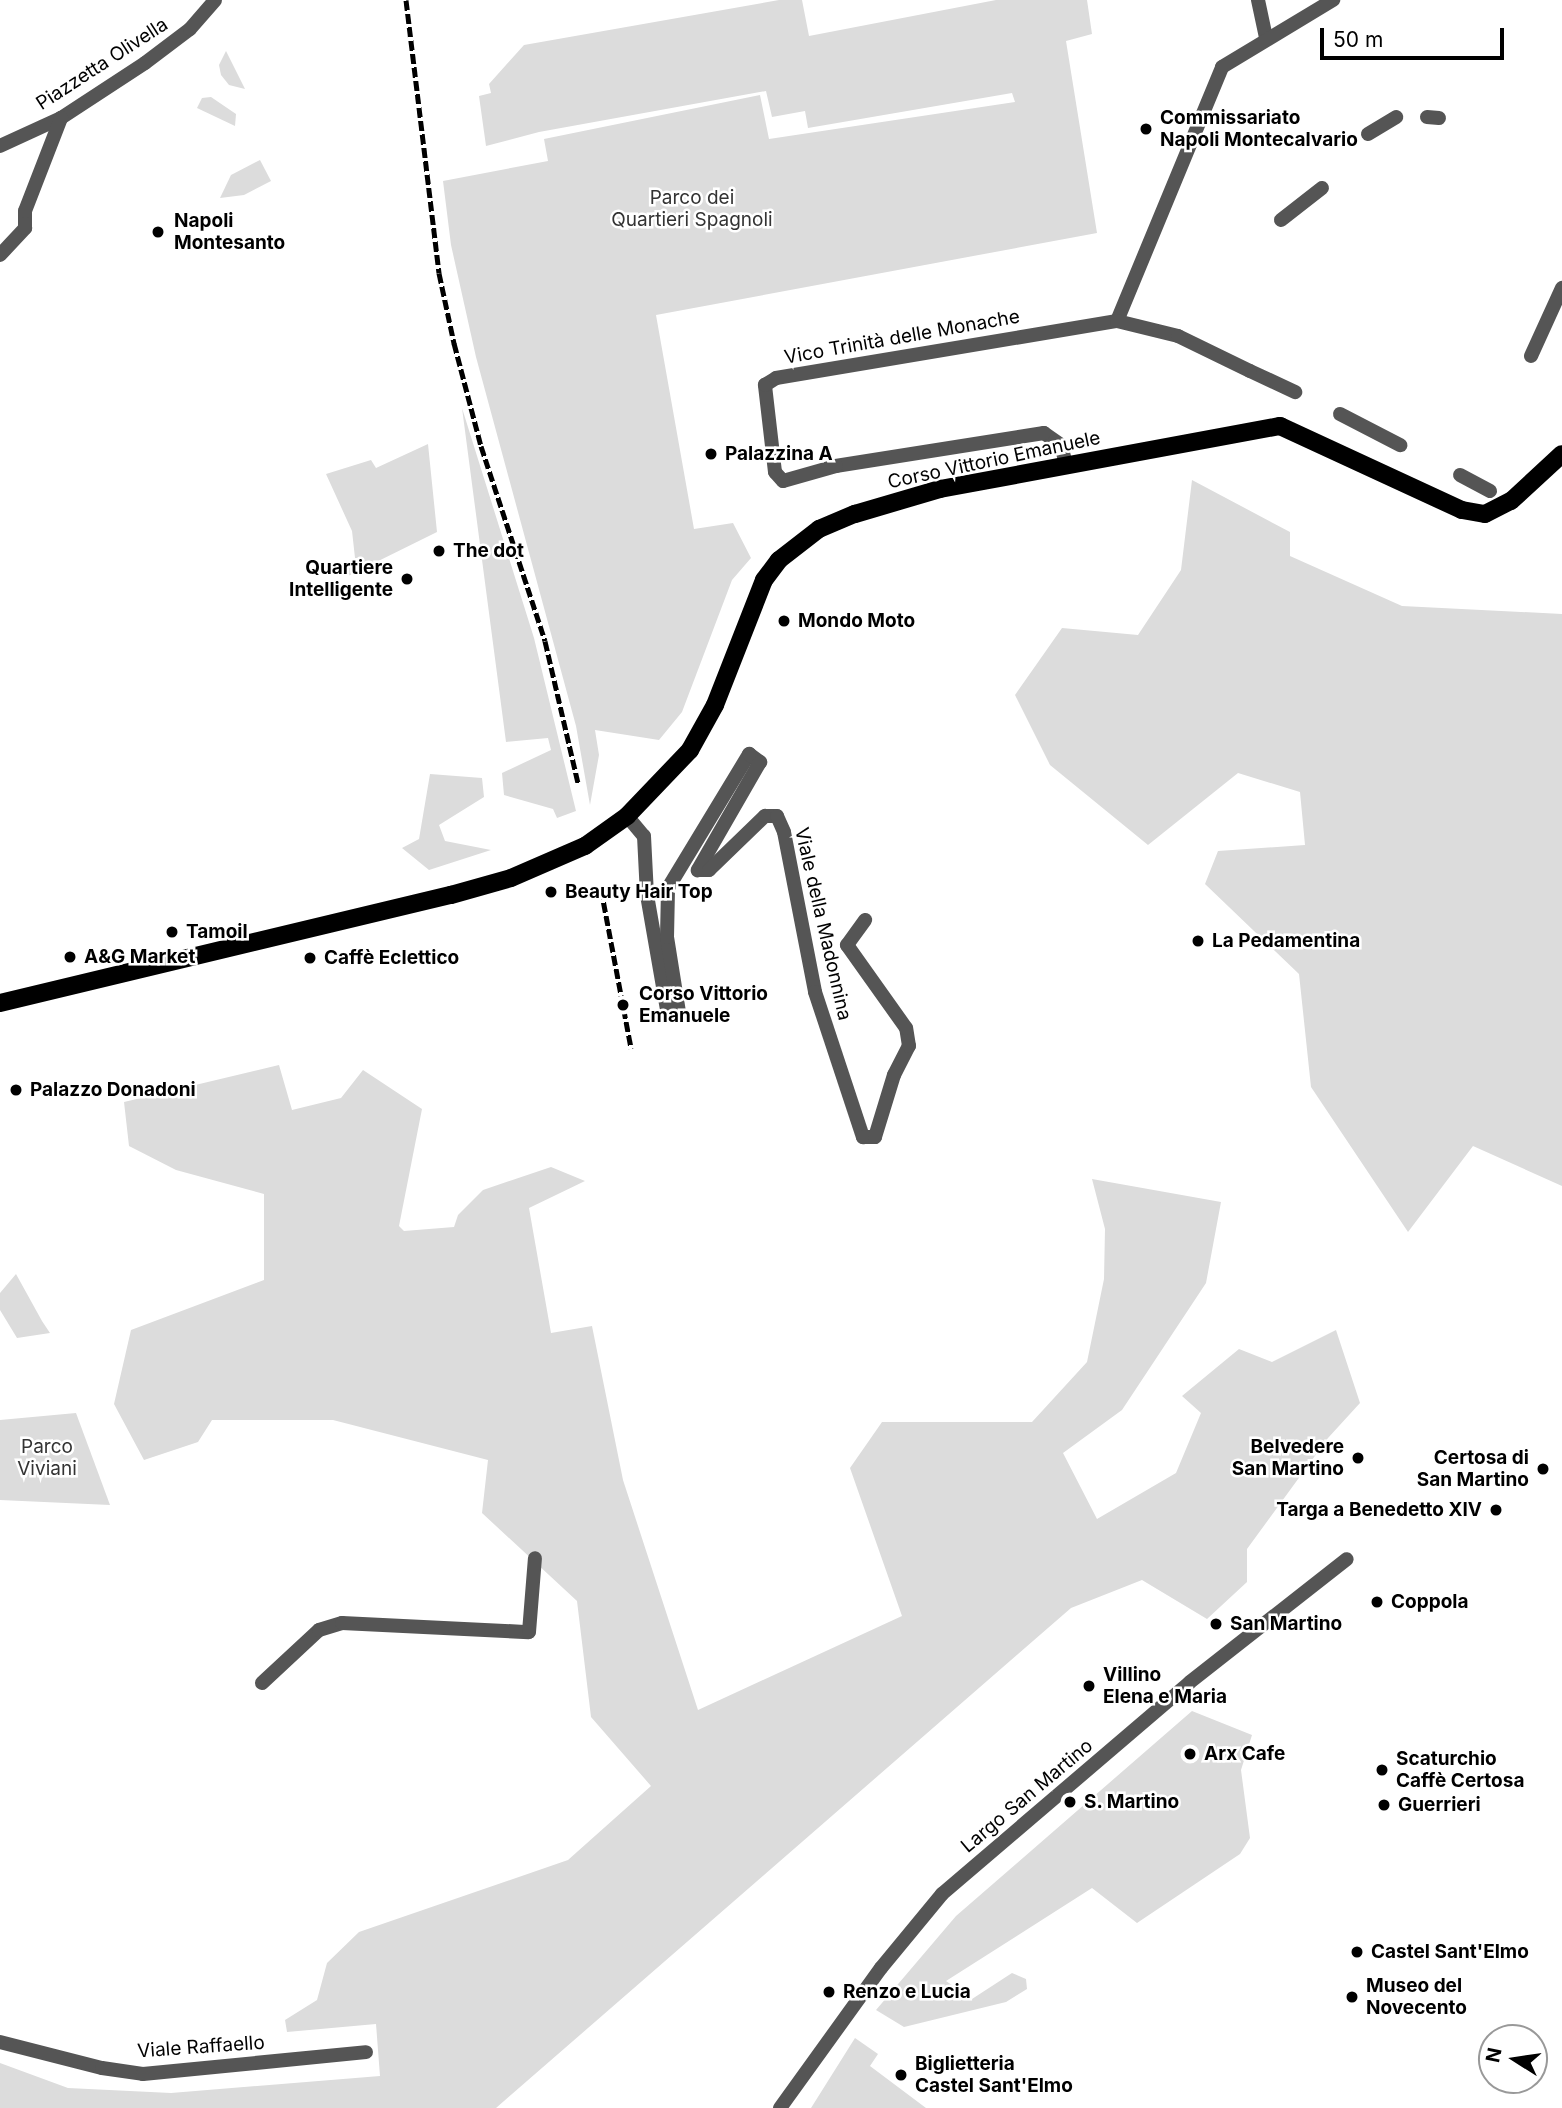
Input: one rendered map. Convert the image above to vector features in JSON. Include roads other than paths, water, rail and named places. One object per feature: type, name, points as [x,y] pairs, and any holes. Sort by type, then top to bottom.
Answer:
[{"type":"main road","name":"Corso Vittorio Emanuele","points":[[0,1003],[511,878],[585,846],[627,816],[690,750],[715,705],[764,580],[794,544],[819,529],[879,506],[940,489],[1280,426],[1462,510],[1485,514],[1511,501],[1562,454]]},
{"type":"street","name":"Piazzetta Olivella","points":[[0,146],[61,118],[168,47],[215,0]]},
{"type":"street","points":[[1258,0],[1266,38]]},
{"type":"street","points":[[1295,392],[1178,336],[1117,321],[1222,67],[1333,0]]},
{"type":"street","points":[[1368,134],[1396,117]]},
{"type":"street","points":[[0,255],[25,228],[25,211],[61,118]]},
{"type":"street","points":[[1281,220],[1322,188]]},
{"type":"street","points":[[1531,356],[1562,288]]},
{"type":"street","name":"Vico Trinità delle Monache","points":[[1066,464],[1061,445],[1044,433],[836,466],[783,481],[775,471],[765,385],[776,378],[1117,321]]},
{"type":"street","points":[[1340,414],[1400,444]]},
{"type":"street","points":[[1460,475],[1490,491]]},
{"type":"street","name":"Viale della Madonnina","points":[[627,816],[644,836],[647,895],[668,1015],[680,1012],[667,937],[668,888],[748,754],[760,762],[698,870],[709,870],[765,817],[777,816],[784,832],[815,992],[863,1137],[875,1137],[894,1075],[909,1046],[906,1028],[847,945],[865,920]]},
{"type":"street","points":[[262,1683],[318,1630],[342,1623],[529,1632],[535,1558]]},
{"type":"street","name":"Largo San Martino","points":[[780,2108],[881,1968],[942,1894],[1190,1682],[1347,1559]]},
{"type":"street","name":"Viale Raffaello","points":[[0,2042],[102,2068],[143,2074],[366,2052]]},
{"type":"railway","points":[[406,0],[439,273],[454,343],[481,446],[545,641],[578,783]]},
{"type":"railway","points":[[601,889],[631,1048]]},
{"type":"place","name":"Commissariato Napoli Montecalvario","points":[[1146,129]]},
{"type":"place","name":"Napoli Montesanto","points":[[158,232]]},
{"type":"place","name":"Palazzina A","points":[[711,454]]},
{"type":"place","name":"The dot","points":[[439,551]]},
{"type":"place","name":"Quartiere Intelligente","points":[[407,579]]},
{"type":"place","name":"Mondo Moto","points":[[784,621]]},
{"type":"place","name":"Beauty Hair Top","points":[[551,892]]},
{"type":"place","name":"Tamoil","points":[[172,932]]},
{"type":"place","name":"La Pedamentina","points":[[1198,941]]},
{"type":"place","name":"A&G Market","points":[[70,957]]},
{"type":"place","name":"Caffè Eclettico","points":[[310,958]]},
{"type":"place","name":"Corso Vittorio Emanuele","points":[[623,1005]]},
{"type":"place","name":"Palazzo Donadoni","points":[[16,1090]]},
{"type":"place","name":"Belvedere San Martino","points":[[1358,1458]]},
{"type":"place","name":"Certosa di San Martino","points":[[1543,1469]]},
{"type":"place","name":"Targa a Benedetto XIV","points":[[1496,1510]]},
{"type":"place","name":"Coppola","points":[[1377,1602]]},
{"type":"place","name":"San Martino","points":[[1216,1624]]},
{"type":"place","name":"Villino Elena e Maria","points":[[1089,1686]]},
{"type":"place","name":"Arx Cafe","points":[[1190,1754]]},
{"type":"place","name":"Scaturchio Caffè Certosa","points":[[1382,1770]]},
{"type":"place","name":"S. Martino","points":[[1070,1802]]},
{"type":"place","name":"Guerrieri","points":[[1384,1805]]},
{"type":"place","name":"Castel Sant'Elmo","points":[[1357,1952]]},
{"type":"place","name":"Renzo e Lucia","points":[[829,1992]]},
{"type":"place","name":"Museo del Novecento","points":[[1352,1997]]},
{"type":"place","name":"Biglietteria Castel Sant'Elmo","points":[[901,2075]]},
{"type":"park label","name":"Parco dei Quartieri Spagnoli","points":[[692,209]]},
{"type":"park label","name":"Parco Viviani","points":[[47,1458]]}]
